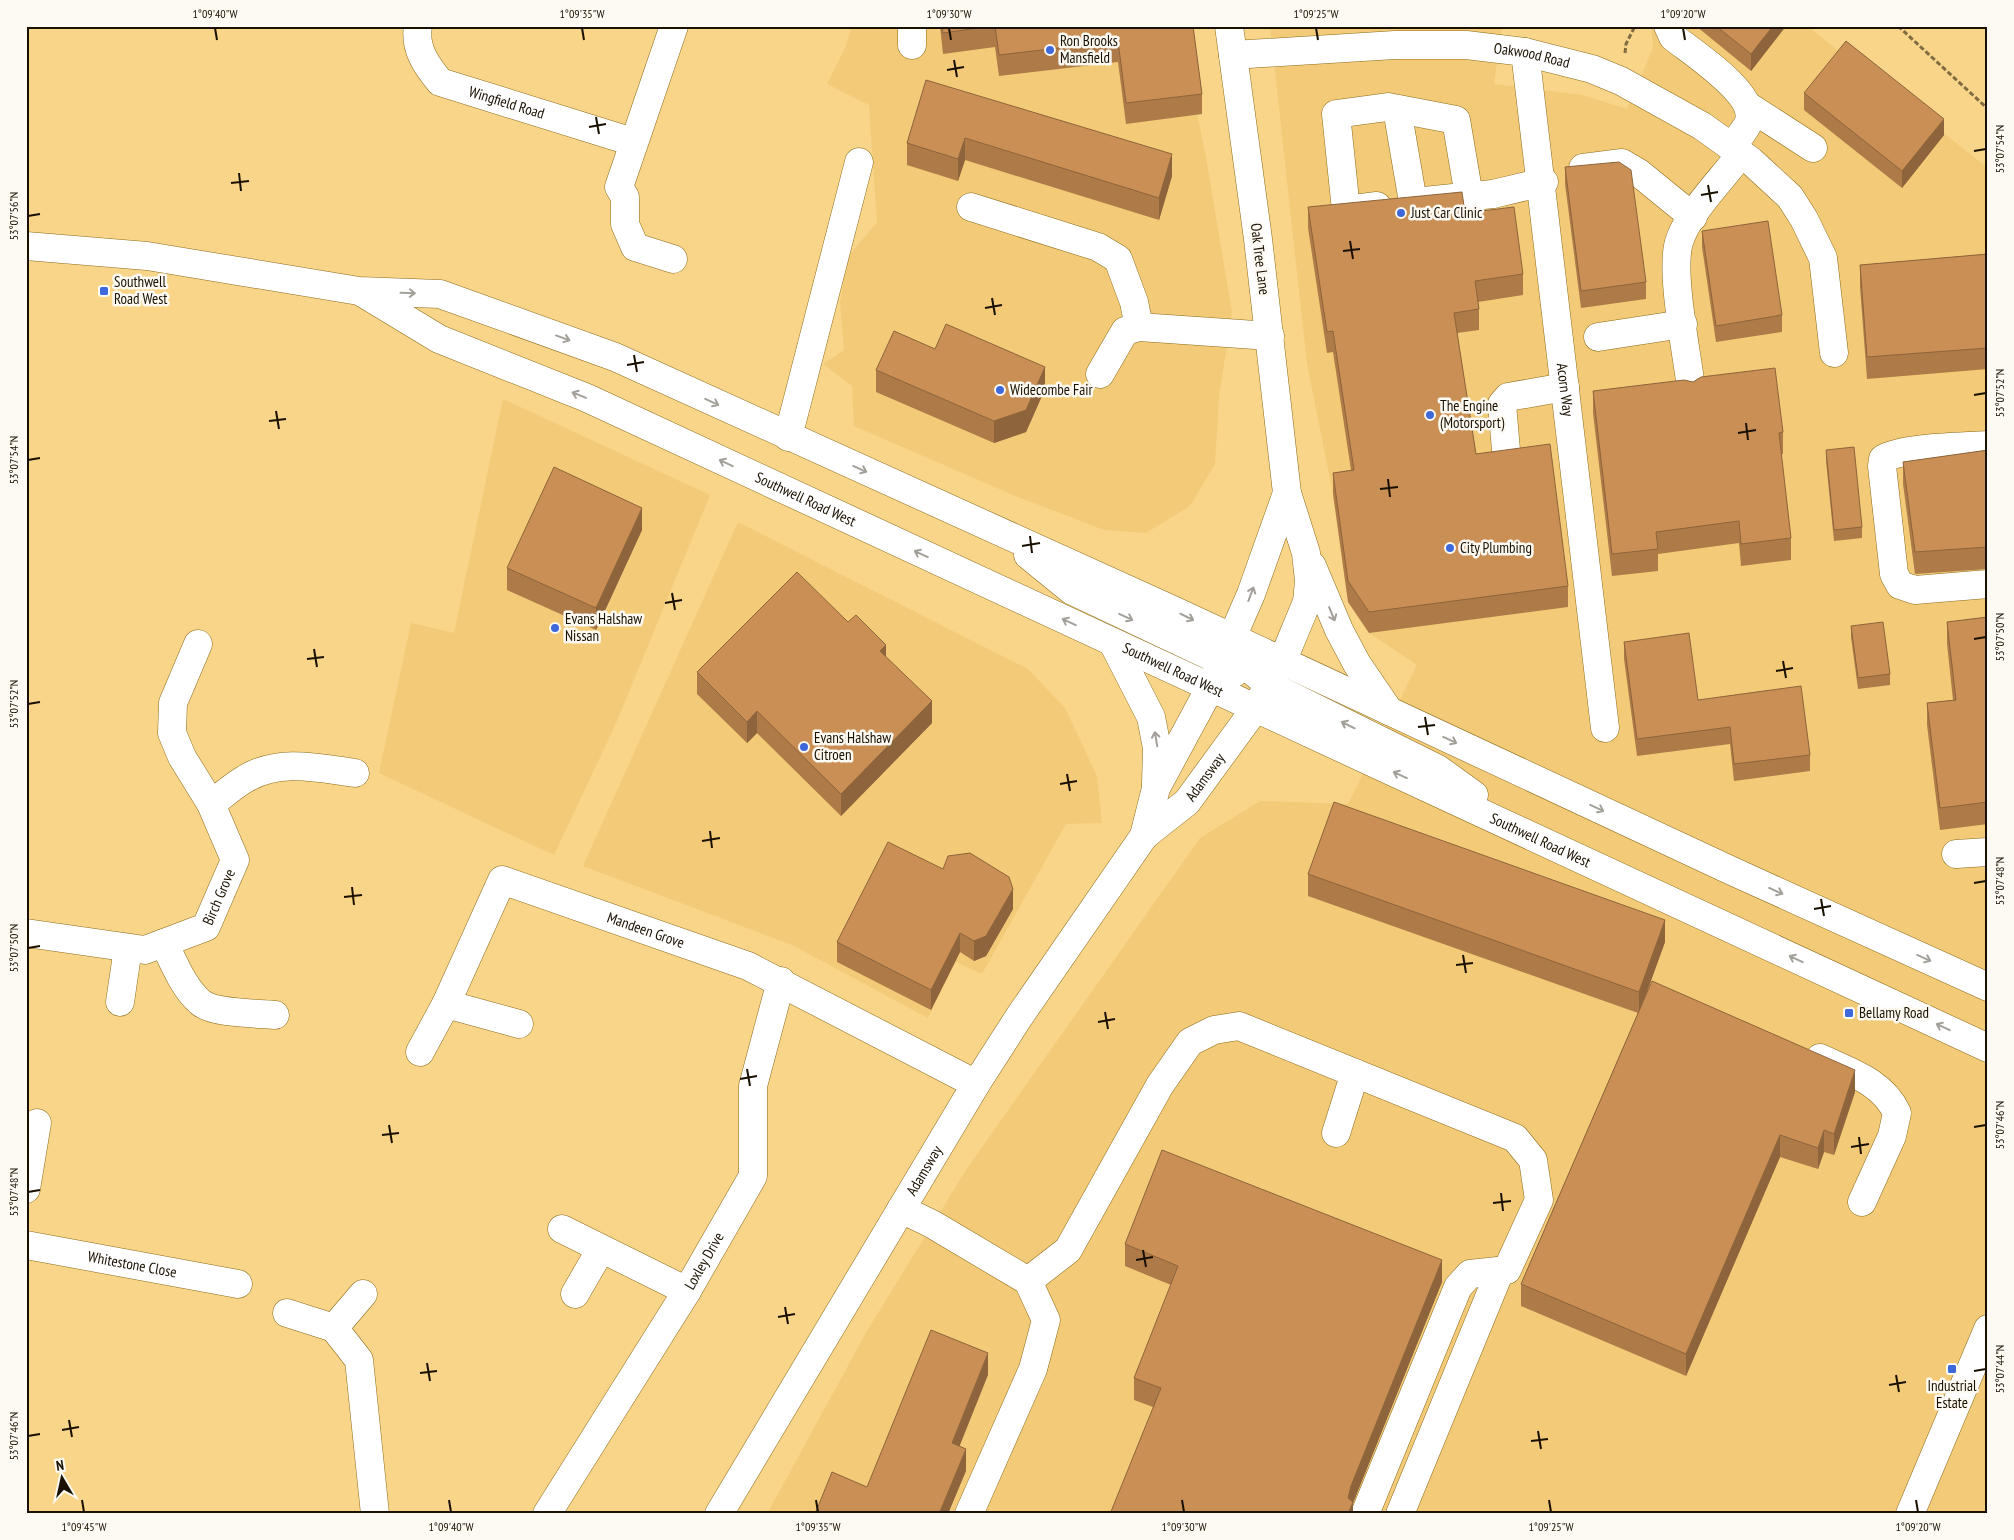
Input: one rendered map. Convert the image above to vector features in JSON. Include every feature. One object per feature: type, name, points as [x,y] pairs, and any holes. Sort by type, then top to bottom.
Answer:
[{"type":"main road","name":"Wingfield Road","points":[[418,26],[416,35],[423,61],[440,82],[633,142]]},
{"type":"main road","points":[[674,26],[619,187],[625,197],[625,224],[635,247],[674,259]]},
{"type":"main road","name":"Oak Tree Lane","points":[[1229,26],[1270,336],[1287,493],[1306,553],[1309,581],[1307,602],[1275,673]]},
{"type":"main road","points":[[1668,26],[1673,37],[1737,88],[1748,106],[1750,121],[1736,150],[1679,242],[1676,270],[1691,388]]},
{"type":"main road","name":"Oakwood Road","points":[[1233,55],[1395,45],[1465,36],[1592,69],[1621,81],[1702,126],[1736,150],[1790,198],[1812,234],[1823,258],[1834,352]]},
{"type":"main road","name":"Acorn Way","points":[[1525,52],[1605,728]]},
{"type":"main road","points":[[1748,106],[1813,148]]},
{"type":"main road","points":[[1469,196],[1456,120],[1388,107],[1336,114],[1346,210],[1493,194],[1542,183]]},
{"type":"main road","points":[[1397,109],[1412,202]]},
{"type":"main road","points":[[788,436],[859,162]]},
{"type":"main road","points":[[1576,169],[1622,163],[1639,173],[1693,217]]},
{"type":"main road","points":[[971,207],[1098,247],[1118,259],[1134,302],[1139,327]]},
{"type":"main road","name":"Southwell Road West","points":[[26,246],[147,256],[359,291],[440,294],[615,357],[999,532],[1226,650],[1238,676],[1249,691],[1254,709]]},
{"type":"main road","name":"Southwell Road West","points":[[359,291],[440,339],[588,398],[1254,709],[1524,831],[1629,883],[1988,1048]]},
{"type":"main road","points":[[1598,337],[1683,324]]},
{"type":"main road","points":[[1100,374],[1125,331],[1139,327],[1270,336]]},
{"type":"main road","points":[[1506,450],[1502,404],[1508,397],[1565,387]]},
{"type":"main road","points":[[1988,445],[1904,452],[1883,459],[1882,466],[1894,574],[1900,586],[1915,590],[1988,584]]},
{"type":"main road","name":"Oak Tree Lane","points":[[1210,688],[1251,594],[1287,493]]},
{"type":"main road","points":[[1306,553],[1339,630],[1353,657],[1390,712]]},
{"type":"main road","points":[[1113,643],[1152,717],[1157,748],[1156,788]]},
{"type":"main road","name":"Birch Grove","points":[[26,933],[144,950],[206,927],[235,860],[211,804],[182,757],[172,733],[173,703],[198,644]]},
{"type":"main road","points":[[1226,650],[1239,654],[1251,670],[1275,673],[1390,712],[1988,987]]},
{"type":"main road","points":[[1275,673],[1438,769],[1524,831]]},
{"type":"main road","name":"Adamsway","points":[[719,1514],[976,1084],[1019,1016],[1144,836],[1187,802],[1254,709],[1275,673]]},
{"type":"main road","name":"Adamsway","points":[[1144,836],[1156,788],[1210,688]]},
{"type":"main road","points":[[211,804],[247,778],[270,769],[296,765],[355,773]]},
{"type":"main road","points":[[1956,854],[1988,852]]},
{"type":"main road","name":"Mandeen Grove","points":[[446,1004],[502,880],[748,966],[781,981],[976,1084]]},
{"type":"main road","points":[[164,944],[186,987],[201,1004],[224,1010],[275,1014]]},
{"type":"main road","points":[[120,1002],[128,948]]},
{"type":"main road","name":"Loxley Drive","points":[[547,1514],[687,1291],[754,1176],[753,1086],[781,981]]},
{"type":"main road","points":[[420,1052],[446,1004],[519,1024]]},
{"type":"main road","points":[[1028,1281],[1068,1250],[1160,1085],[1190,1042],[1214,1030],[1239,1026],[1515,1138],[1533,1160],[1539,1200],[1507,1270],[1470,1274],[1458,1288],[1365,1514]]},
{"type":"main road","points":[[1801,1049],[1873,1083],[1887,1095],[1897,1113],[1892,1136],[1862,1202]]},
{"type":"main road","points":[[1336,1133],[1355,1073]]},
{"type":"main road","points":[[26,1189],[37,1123]]},
{"type":"main road","points":[[901,1209],[932,1224],[1028,1281],[1046,1320],[1033,1369],[969,1514]]},
{"type":"main road","points":[[562,1230],[687,1291]]},
{"type":"main road","name":"Whitestone Close","points":[[26,1245],[238,1284]]},
{"type":"main road","points":[[575,1294],[601,1249]]},
{"type":"main road","points":[[1400,1514],[1500,1271]]},
{"type":"main road","points":[[334,1328],[363,1294]]},
{"type":"main road","points":[[287,1313],[334,1328],[359,1360],[376,1514]]},
{"type":"main road","points":[[1910,1514],[1988,1329]]},
{"type":"path","points":[[1898,26],[1988,109]]},
{"type":"shaded area","points":[[852,26],[1179,26],[1205,152],[1232,312],[1219,397],[1215,464],[1190,506],[1146,533],[1104,530],[1013,495],[854,426],[852,386],[823,364],[844,350],[840,302],[848,257],[877,222],[869,105],[827,84],[846,46]]},
{"type":"shaded area","points":[[1270,26],[1502,26],[1494,84],[1583,95],[1627,109],[1653,48],[1651,26],[1807,26],[1988,168],[1988,1514],[767,1514],[867,1331],[966,1170],[1200,838],[1260,801],[1348,804],[1417,665],[1369,633],[1348,602],[1333,494],[1307,364]]},
{"type":"shaded area","name":"Evans Halshaw Nissan","points":[[503,399],[710,495],[617,721],[554,855],[379,773],[411,623],[454,633]]},
{"type":"shaded area","name":"Evans Halshaw Citroen","points":[[738,522],[1028,669],[1065,708],[1097,776],[1102,823],[1066,824],[982,974],[956,962],[928,1018],[792,945],[583,866]]},
{"type":"building","points":[[942,26],[992,26],[943,33]]},
{"type":"building","points":[[995,26],[1193,26],[1202,94],[1126,103],[1118,41],[999,55]]},
{"type":"building","points":[[1716,26],[1773,26],[1751,54]]},
{"type":"building","points":[[1846,41],[1944,119],[1902,171],[1804,93]]},
{"type":"building","points":[[926,80],[1172,154],[1159,198],[965,138],[958,159],[907,143]]},
{"type":"building","points":[[1619,162],[1631,170],[1646,282],[1581,291],[1565,167]]},
{"type":"building","points":[[1462,192],[1465,213],[1514,207],[1523,274],[1475,281],[1479,309],[1454,313],[1476,454],[1550,444],[1568,586],[1369,612],[1348,581],[1333,473],[1354,470],[1333,331],[1327,332],[1308,207]]},
{"type":"building","points":[[1768,221],[1782,315],[1716,326],[1702,231]]},
{"type":"building","points":[[1988,254],[1988,348],[1867,357],[1860,265]]},
{"type":"building","points":[[946,324],[1045,367],[1026,410],[994,421],[876,370],[894,331],[935,349]]},
{"type":"building","points":[[1775,368],[1783,432],[1779,433],[1791,538],[1741,544],[1739,521],[1656,532],[1658,549],[1612,554],[1593,391],[1684,380],[1693,382],[1701,377]]},
{"type":"building","points":[[1854,447],[1862,527],[1834,530],[1826,450]]},
{"type":"building","points":[[1988,450],[1988,547],[1915,552],[1903,462]]},
{"type":"building","points":[[554,467],[642,508],[596,608],[507,568]]},
{"type":"building","points":[[797,572],[848,622],[856,615],[886,645],[880,651],[932,701],[841,794],[757,711],[747,722],[697,672]]},
{"type":"building","points":[[1988,617],[1988,802],[1940,808],[1927,703],[1956,700],[1947,622]]},
{"type":"building","points":[[1883,622],[1890,674],[1858,678],[1851,626]]},
{"type":"building","points":[[1689,633],[1698,700],[1801,686],[1810,755],[1734,764],[1730,727],[1637,739],[1624,642]]},
{"type":"building","points":[[1334,802],[1665,920],[1639,992],[1308,874]]},
{"type":"building","points":[[888,842],[943,869],[948,856],[970,853],[1009,877],[1013,889],[986,936],[974,941],[960,933],[931,990],[837,942]]},
{"type":"building","points":[[1652,981],[1855,1070],[1834,1134],[1824,1130],[1818,1148],[1780,1135],[1686,1354],[1521,1284]]},
{"type":"building","points":[[1162,1150],[1442,1260],[1351,1486],[1348,1498],[1353,1502],[1348,1514],[1110,1514],[1161,1388],[1134,1378],[1178,1266],[1125,1244]]},
{"type":"building","points":[[931,1330],[988,1353],[952,1443],[966,1449],[939,1514],[815,1514],[832,1472],[867,1487]]},
{"type":"place","name":"Ron Brooks Mansfield","points":[[1050,50]]},
{"type":"place","name":"Just Car Clinic","points":[[1401,213]]},
{"type":"place","name":"Southwell Road West","points":[[104,291]]},
{"type":"place","name":"Widecombe Fair","points":[[1000,390]]},
{"type":"place","name":"The Engine (Motorsport)","points":[[1430,415]]},
{"type":"place","name":"City Plumbing","points":[[1450,548]]},
{"type":"place","name":"Evans Halshaw Nissan","points":[[555,628]]},
{"type":"place","name":"Evans Halshaw Citroen","points":[[804,747]]},
{"type":"place","name":"Bellamy Road","points":[[1849,1013]]},
{"type":"place","name":"Industrial Estate","points":[[1952,1369]]}]
